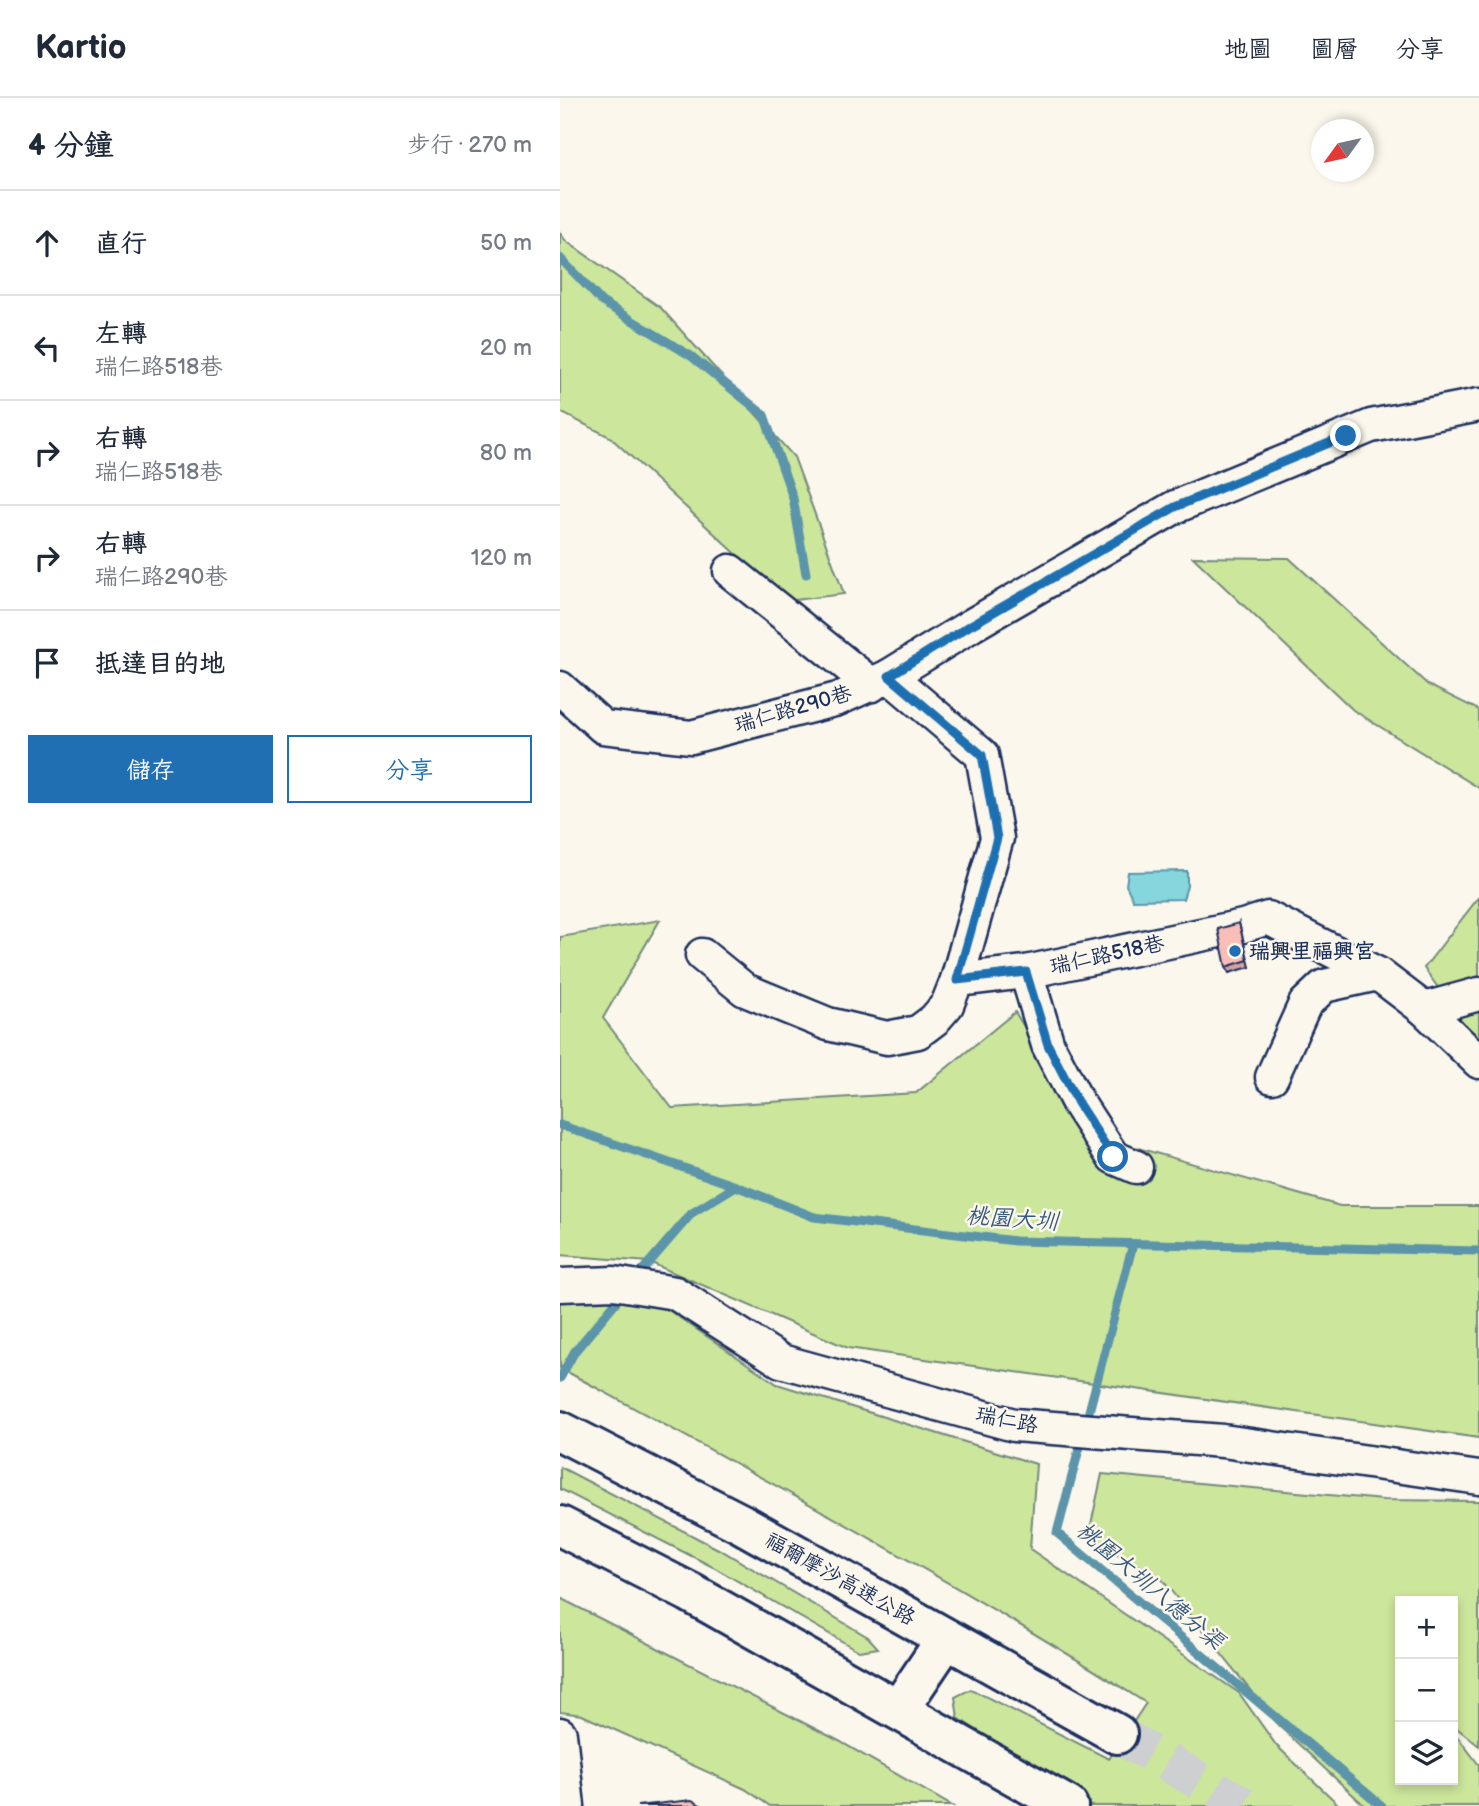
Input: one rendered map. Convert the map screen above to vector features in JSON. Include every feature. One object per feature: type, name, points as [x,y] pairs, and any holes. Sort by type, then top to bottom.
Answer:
[{"type":"highway","name":"福爾摩沙高速公路","points":[[560,1431],[742,1524],[1117,1734]]},
{"type":"highway","points":[[560,1526],[689,1592],[1069,1806]]},
{"type":"highway","points":[[899,1710],[946,1639]]},
{"type":"street","name":"瑞仁路290巷","points":[[560,688],[603,727],[691,737],[838,699],[881,680],[1175,507],[1371,426],[1479,405]]},
{"type":"street","points":[[702,956],[745,990],[828,1024],[887,1038],[918,1032],[934,1020],[947,1005],[957,980],[997,838],[982,755],[730,571]]},
{"type":"street","name":"瑞仁路518巷","points":[[957,980],[1026,972],[1243,926],[1268,918],[1378,974],[1424,1009],[1479,1062]]},
{"type":"street","points":[[1026,972],[1048,1045],[1078,1103],[1113,1157],[1136,1167]]},
{"type":"street","points":[[1272,1077],[1305,1004],[1324,986],[1378,974]]},
{"type":"street","points":[[1424,1009],[1479,995]]},
{"type":"street","name":"瑞仁路","points":[[560,1285],[614,1283],[674,1293],[781,1361],[1013,1425],[1223,1441],[1479,1478]]},
{"type":"street","points":[[560,1734],[568,1806]]},
{"type":"green space","points":[[560,233],[566,241],[661,308],[794,457],[844,594],[787,601],[610,437],[560,412]]},
{"type":"green space","points":[[1193,557],[1289,558],[1428,685],[1479,710],[1479,788],[1353,710]]},
{"type":"green space","points":[[1479,897],[1479,1045],[1424,968]]},
{"type":"green space","points":[[660,920],[603,1018],[672,1108],[916,1093],[1015,1012],[1089,1134],[1340,1206],[1479,1206],[1479,1438],[848,1348],[649,1262],[560,1255],[560,937]]},
{"type":"green space","points":[[560,1299],[655,1301],[777,1384],[1036,1464],[1030,1549],[1239,1693],[1276,1745],[1340,1806],[1079,1806],[1083,1799],[958,1718],[955,1697],[971,1689],[1109,1759],[1146,1703],[929,1572],[560,1368]]},
{"type":"green space","points":[[560,1467],[724,1552],[868,1637],[878,1648],[859,1651],[713,1567],[560,1489]]},
{"type":"green space","points":[[1102,1474],[1383,1500],[1479,1501],[1479,1746],[1458,1729],[1458,1596],[1395,1596],[1395,1785],[1458,1785],[1458,1738],[1479,1765],[1479,1806],[1365,1806],[1278,1725],[1160,1577],[1088,1538]]},
{"type":"green space","points":[[560,1598],[839,1741],[952,1806],[770,1806],[745,1789],[582,1715],[560,1712]]},
{"type":"water","points":[[1187,871],[1187,886],[1183,899],[1133,900],[1126,885],[1128,872]]},
{"type":"building","name":"瑞興里福興宮","points":[[1239,923],[1248,960],[1226,967],[1218,929]]},
{"type":"building","points":[[692,1800],[702,1806],[637,1806]]},
{"type":"waterway","points":[[560,258],[602,302],[691,356],[764,415],[793,498],[806,574]]},
{"type":"waterway","name":"桃園大圳","points":[[560,1125],[736,1186],[814,1217],[1015,1241],[1479,1251]]},
{"type":"waterway","points":[[635,1279],[692,1213],[736,1186]]},
{"type":"waterway","name":"桃園大圳八德分渠","points":[[1133,1244],[1057,1533],[1382,1806]]},
{"type":"waterway","points":[[560,1378],[575,1351],[624,1292]]},
{"type":"tunnel","points":[[1117,1734],[1244,1806]]},
{"type":"place","name":"瑞興里福興宮","points":[[1235,951]]},
{"type":"route","points":[[1113,1157],[1078,1103],[1048,1045],[1026,972],[957,980],[997,838],[982,755],[889,676],[971,625],[1175,507],[1346,436]]}]
